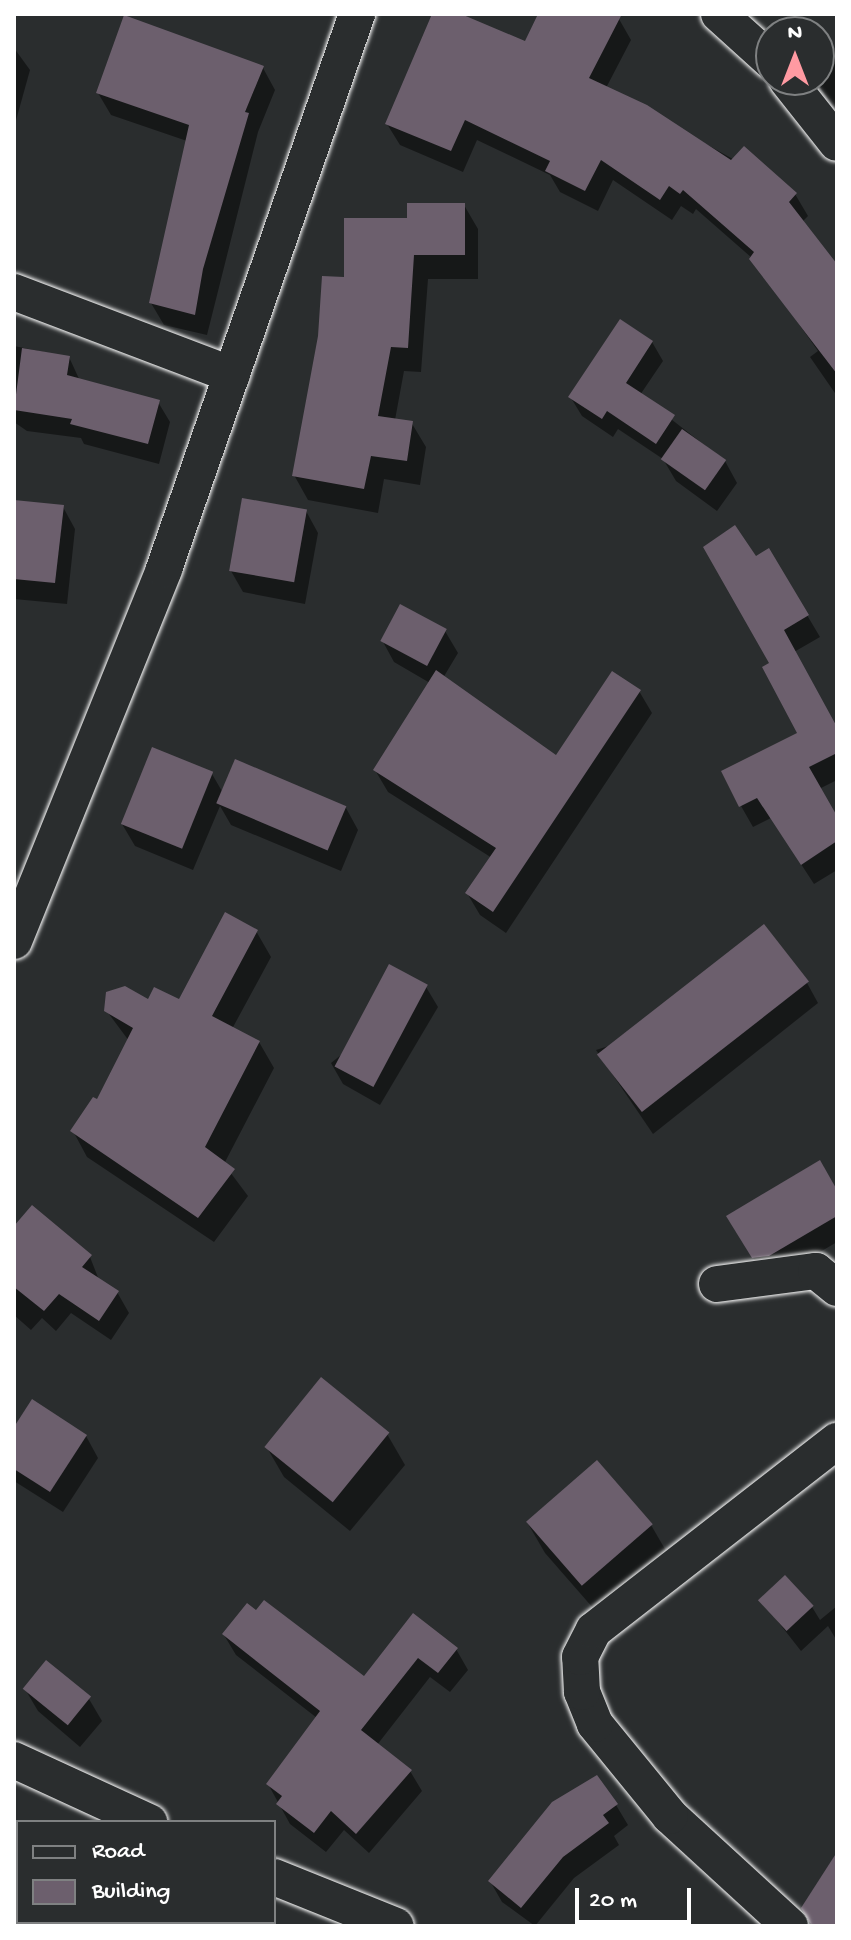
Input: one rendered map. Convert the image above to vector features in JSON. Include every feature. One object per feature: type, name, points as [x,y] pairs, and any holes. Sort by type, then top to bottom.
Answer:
[{"type":"street","points":[[14,941],[164,569],[357,14]]},
{"type":"street","points":[[719,14],[755,47]]},
{"type":"street","points":[[800,96],[837,143]]},
{"type":"street","points":[[14,292],[232,375]]},
{"type":"street","points":[[717,1284],[816,1271],[837,1288]]},
{"type":"street","points":[[790,1926],[670,1816],[595,1724],[582,1692],[580,1657],[594,1630],[837,1441]]},
{"type":"street","points":[[14,1760],[145,1820]]},
{"type":"street","points":[[276,1878],[396,1926]]},
{"type":"building","points":[[432,14],[461,14],[525,41],[538,14],[622,14],[589,78],[647,105],[731,160],[744,146],[797,193],[789,202],[837,264],[837,374],[749,259],[754,252],[683,190],[680,194],[669,186],[660,200],[601,160],[585,191],[545,171],[550,161],[465,120],[451,151],[385,124]]},
{"type":"building","points":[[124,15],[264,66],[245,112],[249,113],[203,269],[195,315],[149,303],[189,125],[96,93]]},
{"type":"building","points":[[407,203],[465,203],[465,255],[414,255],[408,348],[391,347],[378,416],[413,421],[407,461],[371,456],[364,489],[292,476],[318,336],[322,276],[344,277],[344,218],[407,218]]},
{"type":"building","points":[[620,319],[653,341],[626,383],[675,415],[656,444],[607,411],[602,419],[568,397]]},
{"type":"building","points":[[22,348],[70,356],[67,375],[160,400],[148,444],[70,424],[72,419],[14,410]]},
{"type":"building","points":[[682,429],[726,460],[705,490],[661,459]]},
{"type":"building","points":[[242,498],[307,509],[294,582],[229,571]]},
{"type":"building","points":[[14,500],[64,505],[55,583],[14,579]]},
{"type":"building","points":[[735,525],[756,556],[769,548],[809,615],[784,630],[837,727],[837,753],[809,767],[837,816],[837,841],[801,865],[757,798],[739,807],[721,771],[797,733],[762,667],[769,663],[703,547]]},
{"type":"building","points":[[400,604],[447,629],[427,666],[380,641]]},
{"type":"building","points":[[436,670],[556,755],[612,671],[641,690],[493,912],[465,893],[496,848],[373,770]]},
{"type":"building","points":[[152,747],[213,772],[182,849],[121,824]]},
{"type":"building","points":[[235,759],[346,806],[328,850],[216,803]]},
{"type":"building","points":[[225,912],[258,930],[212,1016],[260,1041],[205,1147],[235,1169],[198,1218],[70,1131],[93,1097],[97,1099],[133,1028],[104,1011],[106,992],[125,986],[148,999],[154,987],[179,999]]},
{"type":"building","points":[[764,924],[809,982],[642,1112],[597,1055]]},
{"type":"building","points":[[389,964],[428,985],[373,1087],[335,1066]]},
{"type":"building","points":[[820,1160],[837,1190],[837,1216],[769,1256],[752,1258],[726,1216]]},
{"type":"building","points":[[32,1205],[92,1255],[82,1267],[119,1291],[99,1321],[59,1294],[44,1311],[14,1287],[14,1226]]},
{"type":"building","points":[[321,1377],[389,1432],[333,1502],[264,1447]]},
{"type":"building","points":[[32,1399],[87,1435],[50,1492],[14,1469],[14,1427]]},
{"type":"building","points":[[597,1460],[653,1524],[582,1586],[526,1522]]},
{"type":"building","points":[[785,1575],[814,1606],[787,1631],[758,1600]]},
{"type":"building","points":[[264,1600],[364,1676],[413,1613],[458,1648],[438,1673],[418,1658],[361,1730],[412,1770],[356,1834],[331,1811],[314,1833],[276,1804],[282,1796],[266,1784],[320,1711],[222,1634],[247,1603],[256,1610]]},
{"type":"building","points":[[46,1660],[91,1697],[68,1725],[23,1689]]},
{"type":"building","points":[[597,1775],[618,1804],[603,1815],[609,1823],[563,1857],[521,1908],[488,1881],[552,1802]]},
{"type":"building","points":[[837,1852],[837,1926],[812,1926],[801,1908]]}]
